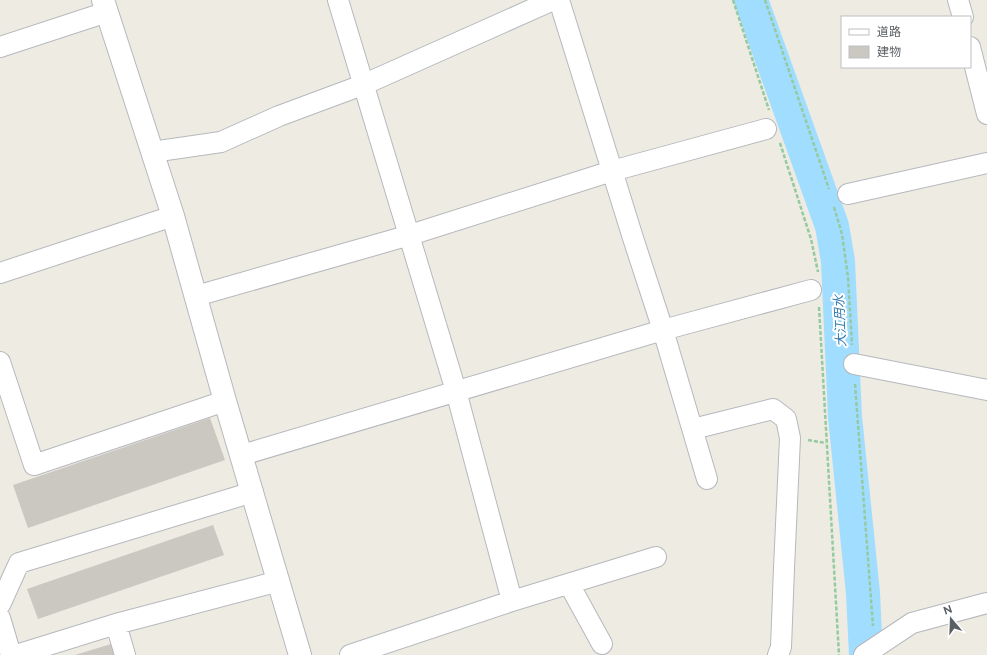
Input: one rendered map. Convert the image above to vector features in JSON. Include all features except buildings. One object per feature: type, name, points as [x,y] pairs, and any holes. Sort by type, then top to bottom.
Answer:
[{"type":"street","points":[[338,0],[456,391],[512,600]]},
{"type":"street","points":[[152,152],[221,142],[279,116],[364,84],[553,0]]},
{"type":"street","points":[[559,0],[663,330],[707,478]]},
{"type":"street","points":[[958,0],[963,16]]},
{"type":"street","points":[[0,47],[105,6],[173,216],[225,401],[300,655]]},
{"type":"street","points":[[971,50],[987,114]]},
{"type":"street","points":[[196,296],[410,235],[612,171],[771,127]]},
{"type":"street","points":[[837,196],[987,163]]},
{"type":"street","points":[[0,273],[173,216]]},
{"type":"street","points":[[242,455],[663,330],[816,289]]},
{"type":"street","points":[[0,362],[34,464],[225,401]]},
{"type":"street","points":[[854,364],[987,390]]},
{"type":"street","points":[[693,429],[774,409],[786,419],[790,438],[781,647],[778,655]]},
{"type":"street","points":[[0,605],[19,563],[253,492]]},
{"type":"street","points":[[350,655],[512,600],[656,557]]},
{"type":"street","points":[[16,655],[116,624],[279,581]]},
{"type":"street","points":[[569,584],[602,644]]},
{"type":"street","points":[[870,653],[912,623],[987,603]]},
{"type":"street","points":[[0,618],[11,655]]},
{"type":"street","points":[[116,624],[125,655]]},
{"type":"path","points":[[733,0],[771,127],[811,239],[816,289],[838,655]]},
{"type":"path","points":[[765,0],[837,196],[848,278],[874,638],[870,653]]},
{"type":"waterway","name":"大江用水","points":[[751,0],[832,226],[838,261],[845,417],[863,593],[866,655]]}]
